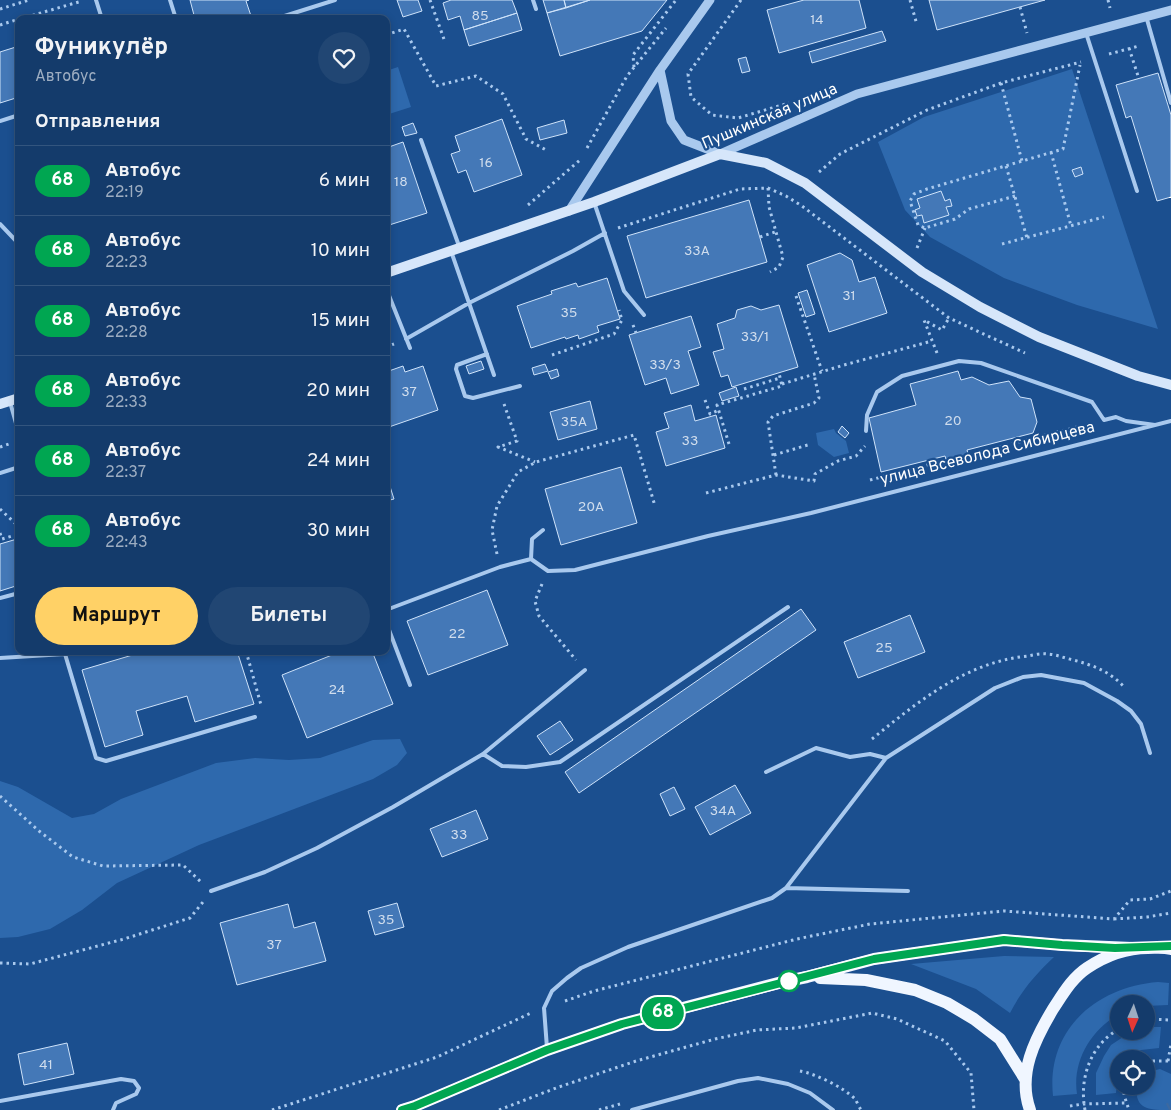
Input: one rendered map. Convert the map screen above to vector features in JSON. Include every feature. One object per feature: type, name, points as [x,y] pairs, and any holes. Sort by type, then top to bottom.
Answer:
[{"type":"main road","points":[[720,154],[766,163],[805,183],[922,272],[980,307],[1039,337],[1138,376],[1171,384]]},
{"type":"main road","name":"Пушкинская улица","points":[[390,272],[569,211],[720,154]]},
{"type":"main road","points":[[402,1110],[547,1050],[622,1024],[874,959],[1004,940],[1062,945],[1169,948]]},
{"type":"main road","points":[[1028,1108],[1026,1078],[1031,1050],[1041,1029],[1066,988],[1087,968],[1108,957],[1132,948]]},
{"type":"main road","points":[[807,977],[866,980],[915,990],[947,1003],[974,1019],[1000,1039],[1026,1078]]},
{"type":"street","points":[[569,211],[660,70],[710,0]]},
{"type":"street","name":"Пушкинская улица","points":[[720,154],[857,94],[1171,10]]},
{"type":"street","points":[[660,70],[671,121],[684,140],[720,154]]},
{"type":"lane","points":[[96,0],[101,15]]},
{"type":"lane","points":[[170,0],[175,15]]},
{"type":"lane","points":[[288,15],[335,0]]},
{"type":"lane","points":[[533,0],[536,9]]},
{"type":"lane","points":[[1146,16],[1171,103]]},
{"type":"lane","points":[[1086,33],[1137,191]]},
{"type":"lane","points":[[0,121],[15,115]]},
{"type":"lane","points":[[421,140],[456,250],[469,303],[494,375]]},
{"type":"lane","points":[[594,202],[624,291],[644,315]]},
{"type":"lane","points":[[0,224],[15,240]]},
{"type":"lane","points":[[406,339],[469,303],[605,233]]},
{"type":"lane","points":[[390,298],[410,348]]},
{"type":"lane","points":[[487,354],[457,365],[456,369],[465,396],[473,398],[520,386]]},
{"type":"lane","points":[[866,431],[867,415],[878,392],[902,376],[959,361],[981,363],[1092,402],[1104,420],[1116,417],[1126,421],[1158,426]]},
{"type":"lane","points":[[9,401],[15,421]]},
{"type":"lane","name":"улица Всеволода Сибирцева","points":[[548,571],[575,570],[708,536],[811,513],[1158,426],[1171,421]]},
{"type":"lane","points":[[0,473],[15,468]]},
{"type":"lane","points":[[530,559],[532,539],[543,530]]},
{"type":"lane","points":[[390,608],[500,567],[530,559],[548,571]]},
{"type":"lane","points":[[0,598],[15,594]]},
{"type":"lane","points":[[483,754],[502,766],[526,767],[560,762],[788,607]]},
{"type":"lane","points":[[390,632],[410,685]]},
{"type":"lane","points":[[0,658],[48,655]]},
{"type":"lane","points":[[64,655],[96,758],[106,761],[255,717]]},
{"type":"lane","points":[[211,891],[265,872],[317,848],[393,807],[483,754],[585,670]]},
{"type":"lane","points":[[547,1050],[544,1008],[552,992],[567,978],[581,968],[628,947],[772,898],[786,888],[886,758],[995,688],[1023,677],[1041,675],[1084,684],[1131,710],[1140,724],[1150,753]]},
{"type":"lane","points":[[766,772],[816,748],[850,757],[870,754],[886,758]]},
{"type":"lane","points":[[786,888],[908,891]]},
{"type":"lane","points":[[632,1110],[738,1081],[758,1078],[788,1084],[810,1093],[832,1110]]},
{"type":"lane","points":[[0,1102],[121,1079],[134,1081],[139,1088],[136,1094],[116,1103],[113,1110]]},
{"type":"path","points":[[0,9],[19,1],[29,0]]},
{"type":"path","points":[[63,0],[65,5]]},
{"type":"path","points":[[33,15],[84,0]]},
{"type":"path","points":[[430,0],[445,42]]},
{"type":"path","points":[[634,67],[633,55],[676,0]]},
{"type":"path","points":[[741,0],[688,74],[691,97],[712,115],[738,118],[794,101]]},
{"type":"path","points":[[910,0],[918,25]]},
{"type":"path","points":[[1108,0],[1111,12]]},
{"type":"path","points":[[1020,7],[1027,33]]},
{"type":"path","points":[[0,25],[15,20]]},
{"type":"path","points":[[522,210],[580,160],[627,76],[671,22]]},
{"type":"path","points":[[390,34],[404,29],[436,86],[476,76],[503,94],[526,139],[548,151]]},
{"type":"path","points":[[1018,36],[1036,31]]},
{"type":"path","points":[[805,183],[840,154],[927,110],[1001,83],[1153,42]]},
{"type":"path","points":[[1129,48],[1139,79]]},
{"type":"path","points":[[1015,196],[969,209],[955,219],[926,228],[918,225],[910,201],[914,194],[1063,149],[1081,62]]},
{"type":"path","points":[[1001,83],[1022,161]]},
{"type":"path","points":[[1051,152],[1071,226]]},
{"type":"path","points":[[1006,166],[1027,238]]},
{"type":"path","points":[[768,188],[769,208],[783,257],[779,267],[770,272]]},
{"type":"path","points":[[605,233],[740,189],[768,188],[802,206],[949,318],[1030,355]]},
{"type":"path","points":[[1002,244],[1104,217]]},
{"type":"path","points":[[760,237],[775,232]]},
{"type":"path","points":[[796,296],[822,371]]},
{"type":"path","points":[[552,355],[614,334],[622,320],[616,302]]},
{"type":"path","points":[[706,400],[710,414],[714,411],[713,407],[718,408],[782,386],[782,384],[932,340],[924,320],[942,330],[949,318]]},
{"type":"path","points":[[779,373],[782,384]]},
{"type":"path","points":[[776,475],[768,422],[773,416],[814,403],[818,398],[814,374]]},
{"type":"path","points":[[744,389],[780,378]]},
{"type":"path","points":[[500,392],[517,441],[498,447],[536,462]]},
{"type":"path","points":[[718,408],[729,444]]},
{"type":"path","points":[[968,455],[1104,420]]},
{"type":"path","points":[[500,567],[492,530],[497,506],[518,472],[536,462],[634,435],[655,506]]},
{"type":"path","points":[[774,456],[812,444]]},
{"type":"path","points":[[706,493],[776,475],[814,481],[815,474],[838,461],[856,456],[866,444]]},
{"type":"path","points":[[870,480],[946,460]]},
{"type":"path","points":[[0,509],[15,522]]},
{"type":"path","points":[[0,533],[2,539],[15,535]]},
{"type":"path","points":[[548,571],[534,601],[539,616],[585,670]]},
{"type":"path","points":[[850,757],[922,699],[978,667],[1009,658],[1047,654]]},
{"type":"path","points":[[247,655],[261,705],[255,717]]},
{"type":"path","points":[[0,796],[39,831],[73,857],[103,866],[182,864],[211,891],[190,918],[124,939],[30,964],[0,963]]},
{"type":"path","points":[[1114,919],[1130,900],[1150,899],[1171,891]]},
{"type":"path","points":[[272,1110],[437,1057],[544,1008],[594,991],[787,942],[870,924],[1004,910],[1114,919],[1171,913]]},
{"type":"path","points":[[499,1110],[627,1064],[715,1039],[756,1030],[796,1028],[872,1013],[897,1019],[945,1041],[971,1073],[974,1110]]},
{"type":"path","points":[[1155,1020],[1171,1020]]},
{"type":"path","points":[[1085,1110],[1083,1104],[1083,1085],[1090,1060],[1110,1036]]},
{"type":"path","points":[[1155,1062],[1169,1062],[1171,1044]]},
{"type":"path","points":[[1126,1095],[1129,1110]]},
{"type":"path","points":[[1070,1106],[1126,1103]]},
{"type":"shaded area","points":[[398,67],[411,107],[390,114],[390,70]]},
{"type":"shaded area","points":[[1072,69],[1158,329],[1077,305],[1004,278],[930,237],[905,210],[878,142],[924,117]]},
{"type":"shaded area","points":[[834,429],[846,441],[849,453],[834,457],[818,445],[816,433]]},
{"type":"shaded area","points":[[400,739],[407,753],[397,765],[373,779],[199,845],[117,883],[82,910],[50,929],[18,937],[0,938],[0,781],[18,787],[72,818],[94,814],[121,799],[216,763],[255,758],[289,760],[320,758],[373,740]]},
{"type":"shaded area","points":[[1004,956],[1054,957],[1029,983],[1010,1013],[976,989],[911,964]]},
{"type":"shaded area","points":[[1158,982],[1169,983],[1168,1005],[1155,1006],[1155,995],[1110,995],[1135,986]]},
{"type":"shaded area","points":[[1110,995],[1110,1020],[1092,1038],[1081,1058],[1076,1082],[1077,1094],[1053,1096],[1053,1072],[1058,1051],[1067,1032],[1080,1016],[1096,1003]]},
{"type":"shaded area","points":[[1155,1027],[1161,1027],[1159,1048],[1110,1050],[1110,1094],[1096,1095],[1096,1073],[1111,1045],[1118,1040],[1155,1040]]},
{"type":"shaded area","points":[[1160,1069],[1171,1074],[1170,1110],[1150,1109],[1138,1100],[1137,1095],[1155,1095],[1155,1070]]},
{"type":"building","points":[[190,0],[249,0],[246,1],[251,15],[194,15]]},
{"type":"building","points":[[397,0],[418,0],[422,11],[403,17]]},
{"type":"building","points":[[451,0],[512,0],[517,13],[464,30],[460,16],[448,20],[443,3]]},
{"type":"building","points":[[543,0],[564,0],[566,8],[547,13]]},
{"type":"building","points":[[564,0],[590,0],[566,8]]},
{"type":"building","points":[[590,0],[667,0],[642,31],[560,56],[547,13]]},
{"type":"building","points":[[804,0],[859,0],[866,28],[779,53],[767,10]]},
{"type":"building","points":[[929,0],[1045,0],[937,30]]},
{"type":"building","points":[[517,13],[522,30],[469,46],[464,30]]},
{"type":"building","points":[[882,31],[886,41],[812,63],[809,52]]},
{"type":"building","points":[[15,47],[15,98],[0,103],[0,52]]},
{"type":"building","points":[[746,57],[750,71],[742,73],[738,59]]},
{"type":"building","points":[[1158,73],[1171,115],[1171,197],[1157,201],[1131,116],[1126,118],[1116,85]]},
{"type":"building","points":[[502,119],[522,175],[474,192],[466,170],[458,173],[451,154],[460,151],[455,136]]},
{"type":"building","points":[[564,120],[567,133],[540,140],[537,128]]},
{"type":"building","points":[[413,123],[417,133],[405,136],[402,127]]},
{"type":"building","points":[[403,142],[427,213],[390,225],[390,147]]},
{"type":"building","points":[[1081,167],[1083,174],[1075,177],[1072,170]]},
{"type":"building","points":[[941,191],[945,201],[950,199],[952,206],[946,207],[949,215],[924,223],[922,215],[917,216],[915,210],[920,208],[917,199]]},
{"type":"building","points":[[749,200],[767,262],[646,298],[627,236]]},
{"type":"building","points":[[840,253],[852,260],[859,282],[875,277],[887,313],[829,332],[807,265]]},
{"type":"building","points":[[607,278],[620,319],[597,326],[599,332],[579,339],[578,335],[566,339],[565,337],[531,348],[517,306],[552,294],[551,291],[576,283],[578,287]]},
{"type":"building","points":[[807,290],[815,314],[806,317],[798,293]]},
{"type":"building","points":[[779,305],[798,367],[732,387],[728,375],[721,377],[713,352],[724,349],[717,324],[735,318],[737,310],[751,306],[761,310]]},
{"type":"building","points":[[691,316],[701,347],[688,351],[699,385],[671,394],[666,378],[645,385],[629,335]]},
{"type":"building","points":[[481,361],[484,369],[469,374],[466,366]]},
{"type":"building","points":[[545,364],[548,371],[534,375],[532,368]]},
{"type":"building","points":[[403,366],[405,372],[423,366],[438,410],[390,427],[390,371]]},
{"type":"building","points":[[557,369],[559,376],[551,379],[548,372]]},
{"type":"building","points":[[958,371],[961,380],[972,377],[989,385],[1009,381],[1020,397],[1031,399],[1037,422],[1033,433],[967,450],[970,461],[948,466],[945,456],[881,472],[869,418],[916,405],[910,384]]},
{"type":"building","points":[[736,387],[739,396],[722,401],[719,393]]},
{"type":"building","points":[[590,401],[597,429],[558,440],[550,412]]},
{"type":"building","points":[[691,405],[695,421],[716,415],[725,448],[666,466],[656,432],[669,428],[664,413]]},
{"type":"building","points":[[842,426],[849,433],[845,438],[838,432]]},
{"type":"building","points":[[621,467],[637,523],[561,545],[545,489]]},
{"type":"building","points":[[390,486],[394,499],[390,500]]},
{"type":"building","points":[[15,540],[15,586],[0,591],[0,544]]},
{"type":"building","points":[[487,590],[508,645],[428,675],[407,621]]},
{"type":"building","points":[[801,609],[816,630],[579,793],[565,772]]},
{"type":"building","points":[[910,615],[925,652],[858,678],[844,642]]},
{"type":"building","points":[[133,655],[238,655],[254,704],[195,722],[187,696],[136,711],[143,735],[105,747],[82,670]]},
{"type":"building","points":[[332,655],[374,655],[393,704],[307,738],[282,675]]},
{"type":"building","points":[[560,721],[573,740],[550,755],[537,736]]},
{"type":"building","points":[[735,785],[751,813],[710,835],[695,807]]},
{"type":"building","points":[[674,787],[685,809],[670,816],[660,794]]},
{"type":"building","points":[[476,810],[488,839],[442,857],[430,829]]},
{"type":"building","points":[[397,903],[404,927],[375,935],[368,911]]},
{"type":"building","points":[[288,904],[294,928],[315,922],[326,961],[237,985],[220,923]]},
{"type":"building","points":[[67,1043],[74,1074],[24,1085],[18,1054]]},
{"type":"bus line","name":"68","points":[[402,1110],[547,1050],[622,1024],[874,959],[1004,940],[1115,948],[1171,946]]}]
